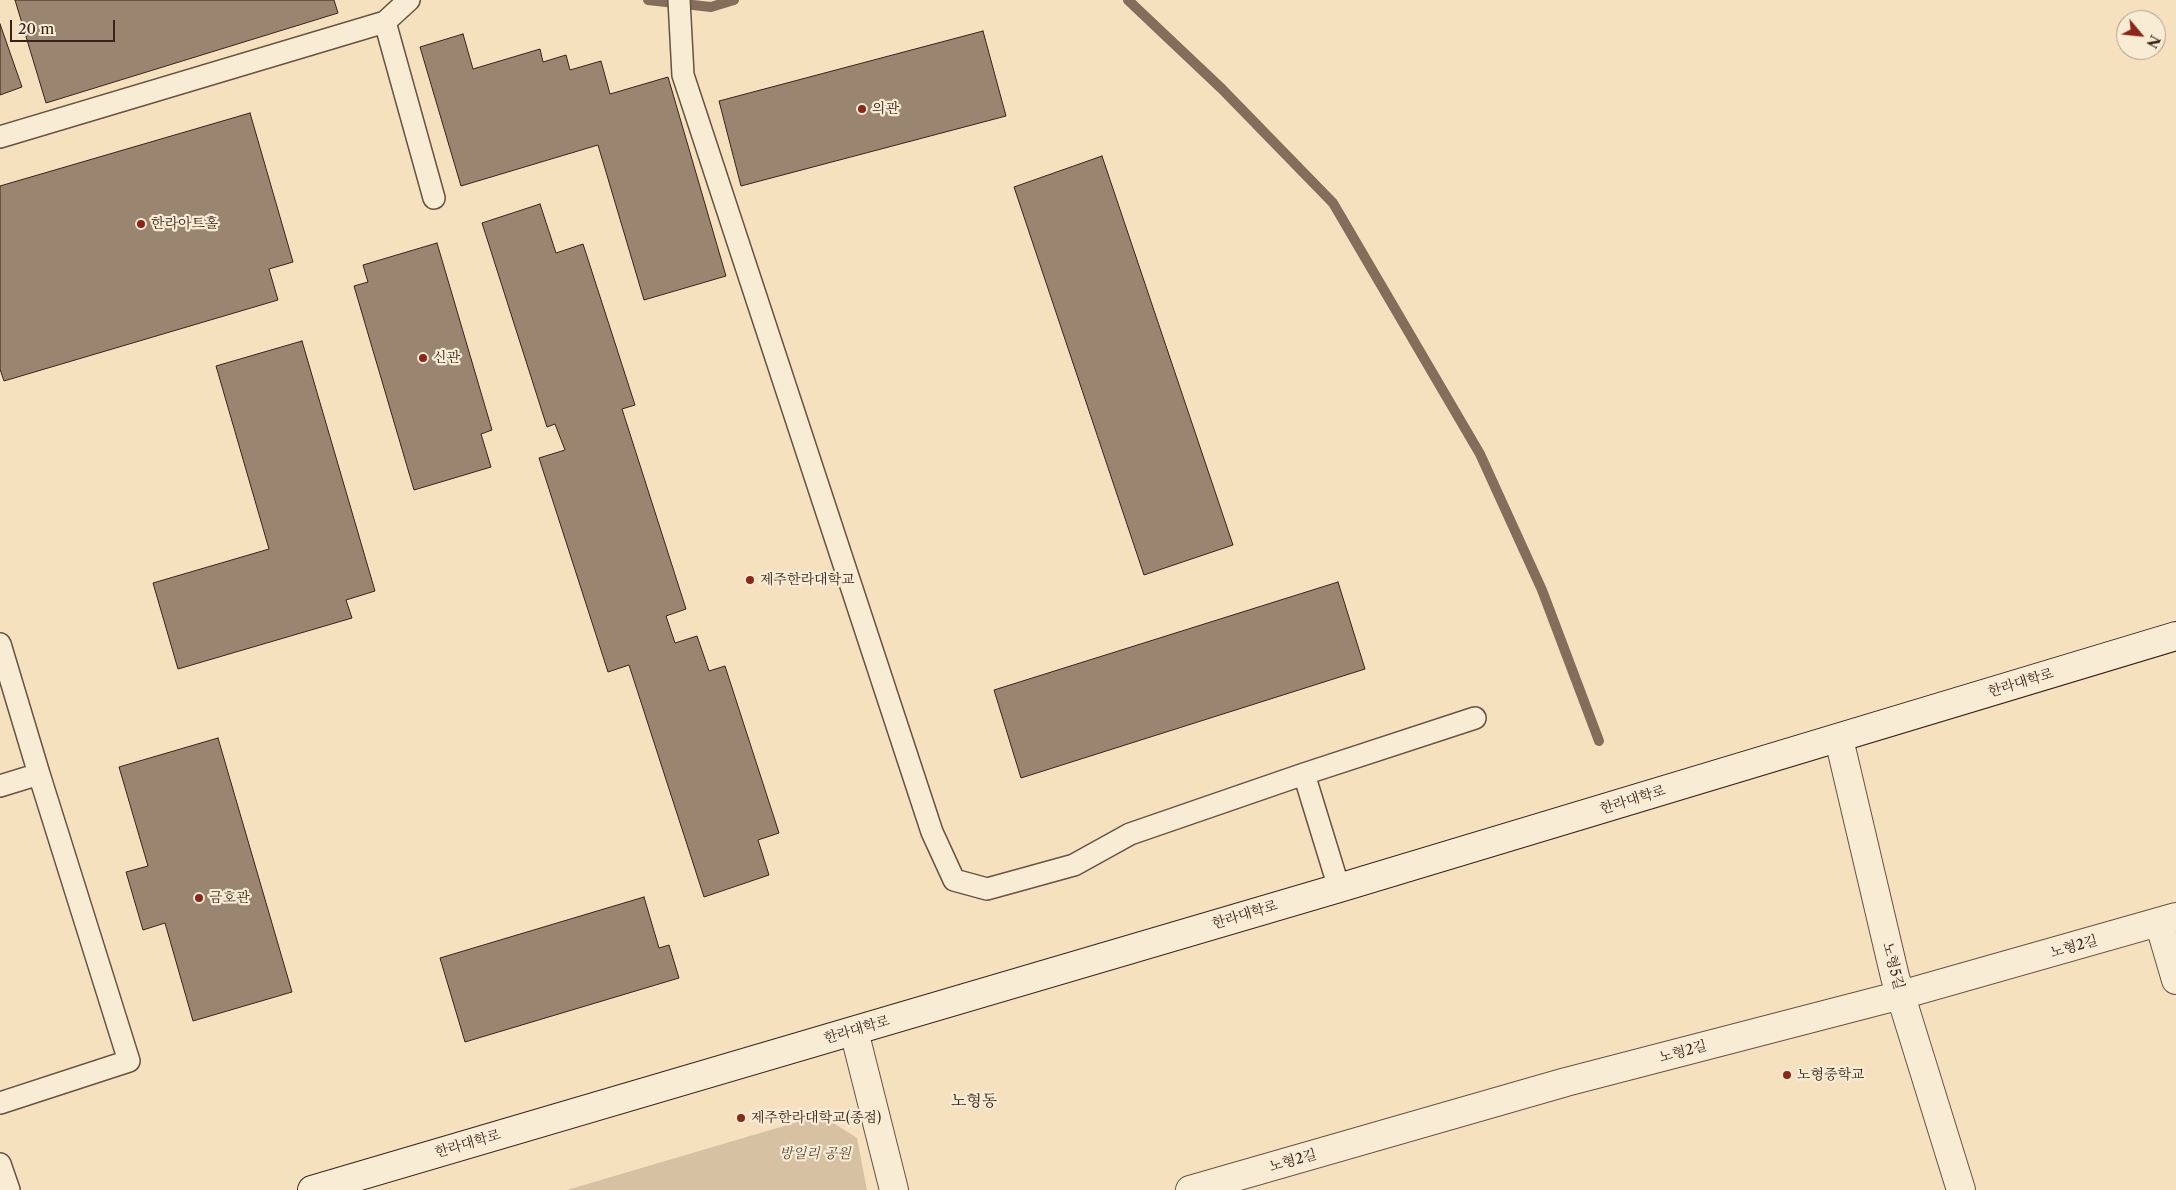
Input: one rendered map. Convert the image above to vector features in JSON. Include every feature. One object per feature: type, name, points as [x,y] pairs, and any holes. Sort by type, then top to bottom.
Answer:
[{"type":"main road","name":"한라대학로","points":[[312,1190],[1339,888],[2176,636]]},
{"type":"main road","name":"노형5길","points":[[1839,739],[1901,995],[1961,1190]]},
{"type":"main road","name":"노형2길","points":[[1190,1190],[1566,1082],[1901,995],[2168,920]]},
{"type":"main road","points":[[2168,920],[2176,980]]},
{"type":"main road","points":[[854,1031],[894,1190]]},
{"type":"lane","points":[[679,0],[682,75],[932,832],[954,880],[987,889],[1074,865],[1130,834],[1474,718]]},
{"type":"lane","points":[[0,137],[398,10],[434,198]]},
{"type":"lane","points":[[0,644],[38,774],[129,1061],[0,1103]]},
{"type":"lane","points":[[0,786],[38,774]]},
{"type":"lane","points":[[1304,774],[1339,888]]},
{"type":"lane","points":[[0,1164],[9,1190]]},
{"type":"green space","name":"방일리 공원","points":[[821,1115],[857,1138],[867,1190],[567,1190]]},
{"type":"building","points":[[15,0],[334,0],[338,13],[46,103]]},
{"type":"building","points":[[0,24],[22,87],[0,95]]},
{"type":"building","name":"의관","points":[[983,31],[1006,116],[741,186],[719,101]]},
{"type":"building","points":[[463,34],[473,69],[540,49],[543,62],[566,55],[570,70],[601,61],[610,94],[668,77],[726,276],[644,300],[598,145],[461,186],[420,47]]},
{"type":"building","name":"한라아트홀","points":[[250,113],[293,262],[269,269],[278,300],[4,381],[0,369],[0,186]]},
{"type":"building","points":[[1102,156],[1233,545],[1144,575],[1014,187]]},
{"type":"building","points":[[540,204],[556,253],[583,244],[635,405],[622,409],[686,609],[666,616],[675,643],[697,636],[709,671],[725,666],[779,833],[758,840],[769,875],[704,897],[629,665],[608,672],[539,458],[565,450],[555,424],[547,427],[482,223]]},
{"type":"building","name":"신관","points":[[437,243],[492,430],[481,434],[491,467],[414,490],[354,286],[368,282],[363,265]]},
{"type":"building","points":[[302,341],[375,591],[346,600],[352,618],[178,669],[153,583],[269,549],[216,366]]},
{"type":"building","points":[[1338,582],[1365,669],[1021,778],[994,690]]},
{"type":"building","name":"금호관","points":[[218,738],[292,992],[193,1021],[165,923],[143,930],[126,872],[148,866],[119,767]]},
{"type":"building","points":[[644,897],[659,948],[669,945],[679,978],[465,1042],[440,958]]},
{"type":"waterway","points":[[648,0],[711,7],[734,0]]},
{"type":"waterway","points":[[1128,0],[1222,89],[1333,203],[1480,454],[1542,590],[1599,741]]},
{"type":"place","name":"의관","points":[[862,109]]},
{"type":"place","name":"한라아트홀","points":[[141,224]]},
{"type":"place","name":"신관","points":[[423,358]]},
{"type":"place","name":"제주한라대학교","points":[[750,580]]},
{"type":"place","name":"금호관","points":[[199,898]]},
{"type":"place","name":"노형중학교","points":[[1787,1075]]},
{"type":"place","name":"제주한라대학교(종점)","points":[[741,1118]]},
{"type":"district","name":"노형동","points":[[974,1101]]}]
